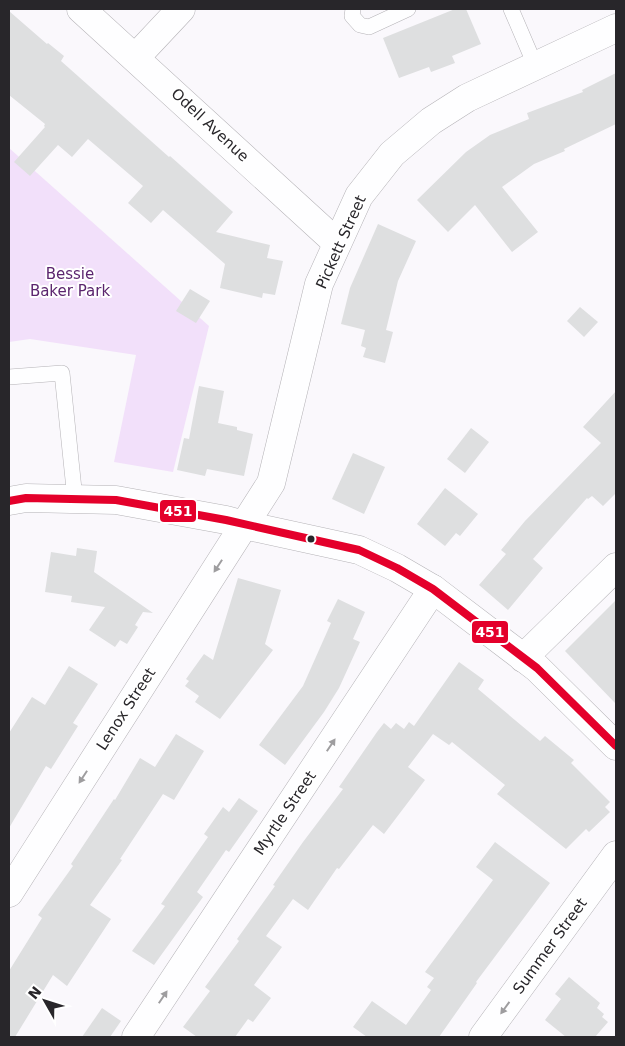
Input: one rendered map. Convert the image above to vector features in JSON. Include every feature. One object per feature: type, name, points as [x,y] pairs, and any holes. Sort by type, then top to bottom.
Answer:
[{"type":"street","name":"Odell Avenue","points":[[82,9],[338,243]]},
{"type":"street","points":[[136,57],[181,9]]},
{"type":"street","name":"Pickett Street","points":[[244,525],[271,483],[319,284],[360,196],[392,154],[431,121],[467,98],[616,28]]},
{"type":"street","points":[[9,501],[26,498],[116,500],[226,520],[359,550],[397,568],[433,589],[537,668],[616,746]]},
{"type":"street","name":"Lenox Street","points":[[9,893],[244,525]]},
{"type":"street","points":[[523,658],[616,567]]},
{"type":"street","name":"Myrtle Street","points":[[136,1037],[433,589]]},
{"type":"street","name":"Summer Street","points":[[483,1037],[616,855]]},
{"type":"lane","points":[[353,9],[352,16],[360,25],[370,27],[408,9]]},
{"type":"lane","points":[[511,9],[535,65]]},
{"type":"lane","points":[[9,377],[62,373],[75,499]]},
{"type":"green space","name":"Bessie Baker Park","points":[[9,148],[209,326],[173,472],[114,462],[136,355],[30,339],[9,342]]},
{"type":"building","points":[[455,9],[466,9],[481,44],[452,56],[455,63],[431,72],[429,67],[399,78],[383,38]]},
{"type":"building","points":[[9,11],[64,56],[61,61],[233,212],[216,232],[270,245],[267,258],[283,261],[275,295],[263,293],[262,298],[220,288],[225,264],[163,210],[151,223],[128,203],[143,186],[88,139],[72,157],[58,145],[30,176],[14,162],[45,127],[45,124],[9,95]]},
{"type":"building","points":[[616,73],[616,124],[564,149],[565,151],[534,164],[502,187],[538,232],[512,252],[475,205],[448,232],[417,200],[466,152],[490,135],[529,119],[527,113],[583,92],[582,90]]},
{"type":"building","points":[[378,224],[416,241],[398,281],[386,330],[393,332],[385,363],[363,357],[366,348],[361,346],[365,330],[341,324],[350,288]]},
{"type":"building","points":[[190,289],[210,301],[196,323],[176,311]]},
{"type":"building","points":[[580,307],[598,322],[584,337],[567,321]]},
{"type":"building","points":[[199,386],[224,391],[218,423],[237,427],[237,430],[253,434],[244,476],[207,469],[205,476],[177,470],[184,438],[189,439]]},
{"type":"building","points":[[616,391],[616,493],[603,506],[592,496],[587,498],[533,559],[543,568],[508,610],[479,585],[506,554],[501,550],[525,521],[601,443],[583,427]]},
{"type":"building","points":[[471,428],[489,442],[465,473],[447,459]]},
{"type":"building","points":[[353,453],[385,467],[364,514],[332,499]]},
{"type":"building","points":[[445,488],[478,514],[460,536],[456,533],[445,546],[417,524]]},
{"type":"building","points":[[77,548],[97,551],[94,572],[153,613],[143,612],[135,625],[138,627],[127,644],[120,640],[115,647],[89,630],[105,607],[71,602],[72,596],[45,592],[51,552],[76,556]]},
{"type":"building","points":[[238,578],[281,590],[265,644],[273,650],[220,719],[195,702],[199,696],[185,686],[189,681],[186,679],[204,654],[213,660]]},
{"type":"building","points":[[338,599],[365,612],[353,639],[360,642],[339,688],[285,765],[259,745],[303,686],[331,623],[327,621]]},
{"type":"building","points":[[616,600],[616,704],[565,651]]},
{"type":"building","points":[[459,662],[484,680],[478,689],[540,741],[545,736],[574,760],[571,763],[610,802],[605,807],[610,812],[589,832],[586,829],[566,849],[497,794],[505,785],[452,742],[449,745],[433,734],[408,767],[425,780],[384,834],[373,825],[339,869],[337,868],[308,910],[293,899],[266,936],[282,947],[254,985],[271,998],[253,1022],[248,1019],[235,1037],[197,1037],[183,1027],[210,991],[205,987],[239,941],[237,939],[275,886],[273,885],[343,789],[339,787],[377,732],[384,723],[391,729],[396,723],[404,729],[409,722],[414,726]]},
{"type":"building","points":[[69,666],[98,684],[73,723],[78,726],[51,769],[46,766],[9,828],[9,733],[32,697],[45,705]]},
{"type":"building","points":[[176,734],[204,751],[174,800],[163,794],[120,859],[122,860],[90,905],[111,919],[67,986],[53,975],[15,1037],[9,1037],[9,971],[42,918],[38,915],[73,866],[71,864],[115,800],[140,758],[155,767]]},
{"type":"building","points":[[239,798],[258,811],[229,852],[226,850],[197,892],[203,897],[154,965],[132,951],[165,906],[161,904],[208,837],[204,834],[223,807],[229,812]]},
{"type":"building","points":[[495,842],[550,883],[476,982],[439,1037],[367,1037],[353,1027],[372,1001],[406,1025],[431,990],[427,987],[434,978],[425,972],[493,880],[476,867]]},
{"type":"building","points":[[569,977],[600,1003],[597,1008],[604,1014],[602,1017],[608,1022],[595,1037],[566,1037],[545,1020],[561,999],[555,994]]},
{"type":"building","points":[[102,1008],[121,1021],[110,1037],[82,1037]]},
{"type":"transit line","name":"451","points":[[9,501],[26,498],[116,500],[226,520],[359,550],[397,568],[433,589],[537,668],[616,746]]}]
